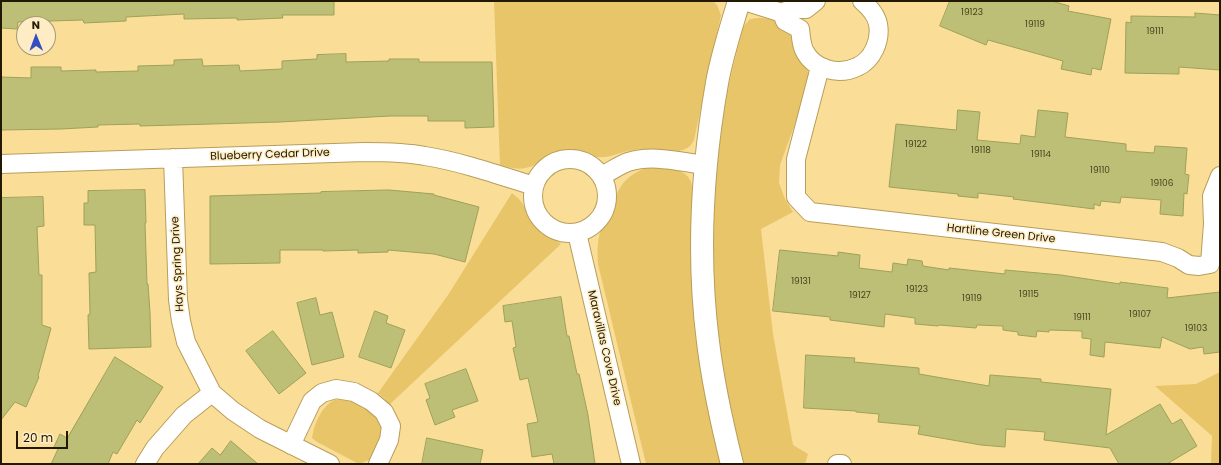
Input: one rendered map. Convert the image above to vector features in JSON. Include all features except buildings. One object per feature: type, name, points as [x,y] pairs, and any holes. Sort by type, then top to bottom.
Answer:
[{"type":"street","points":[[732,464],[717,399],[708,342],[702,278],[702,218],[705,165],[718,82],[739,1]]},
{"type":"street","points":[[744,1],[782,13],[790,9],[806,9],[816,1]]},
{"type":"street","points":[[782,13],[785,21],[800,29],[801,40],[805,51],[811,60],[820,67],[833,71],[846,71],[858,67],[869,59],[879,36],[878,22],[872,11],[863,1]]},
{"type":"street","name":"Hartline Green Drive","points":[[820,67],[796,159],[796,197],[810,212],[1162,252],[1178,258],[1189,265],[1199,266],[1210,264],[1213,224],[1212,196],[1220,176]]},
{"type":"street","name":"Blueberry Cedar Drive","points":[[1,164],[356,152],[397,153],[425,156],[451,162],[534,186]]},
{"type":"street","name":"Hays Spring Drive","points":[[173,158],[178,300],[181,321],[186,342],[212,393],[233,411],[260,430],[330,464]]},
{"type":"street","points":[[601,176],[627,162],[643,159],[654,158],[705,165]]},
{"type":"street","points":[[566,159],[581,161],[594,168],[601,176],[604,181],[607,196],[604,211],[595,224],[577,232],[566,233],[551,228],[540,218],[533,204],[534,186],[540,174],[551,164],[566,159]]},
{"type":"street","name":"Maravillas Cove Drive","points":[[577,232],[631,464]]},
{"type":"street","points":[[291,445],[312,401],[322,393],[336,389],[354,392],[371,401],[384,412],[391,426],[389,440],[378,464]]},
{"type":"street","points":[[145,464],[155,448],[184,415],[212,393]]},
{"type":"street","points":[[837,464],[842,464]]},
{"type":"shaded area","points":[[494,1],[713,1],[717,5],[721,15],[694,140],[690,146],[679,151],[640,149],[603,157],[594,157],[565,150],[553,154],[527,168],[509,168],[500,165]]},
{"type":"shaded area","points":[[758,18],[775,21],[788,30],[800,49],[809,78],[808,88],[780,165],[779,183],[785,199],[793,212],[761,229],[773,334],[793,445],[808,454],[805,464],[743,464],[723,370],[714,294],[712,232],[719,135],[728,87],[743,27],[750,19]]},
{"type":"shaded area","points":[[652,166],[668,168],[684,173],[692,184],[721,464],[646,464],[598,264],[598,249],[601,230],[604,223],[614,210],[618,191],[625,181],[634,174]]},
{"type":"shaded area","points":[[512,193],[525,207],[529,218],[537,228],[547,237],[556,240],[561,244],[389,405],[378,393],[448,295]]},
{"type":"shaded area","points":[[1220,372],[1220,464],[1211,464],[1212,436],[1155,386],[1196,384]]},
{"type":"shaded area","points":[[347,399],[359,401],[374,411],[382,428],[381,439],[371,459],[359,464],[312,438],[316,422],[325,407],[334,400]]}]
